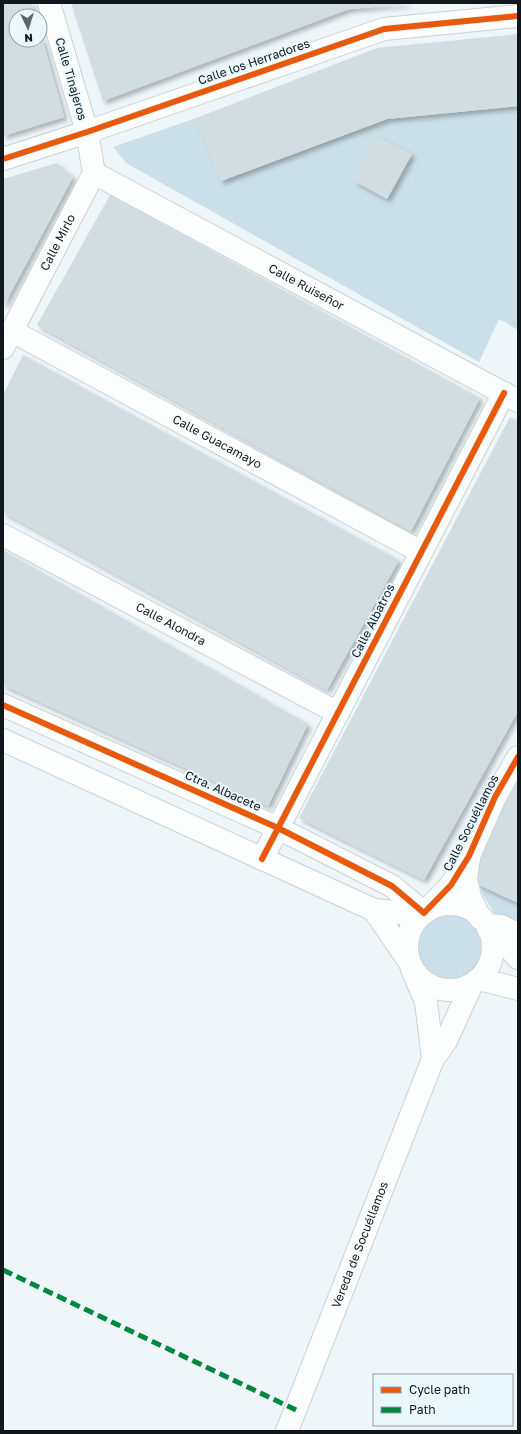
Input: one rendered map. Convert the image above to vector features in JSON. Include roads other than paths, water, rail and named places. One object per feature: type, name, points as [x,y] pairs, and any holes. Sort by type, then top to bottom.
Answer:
[{"type":"main road","name":"Calle Tinajeros","points":[[49,3],[87,132]]},
{"type":"main road","name":"Calle los Herradores","points":[[3,159],[87,132],[384,28],[518,16]]},
{"type":"main road","points":[[87,132],[94,173]]},
{"type":"main road","name":"Calle Mirlo","points":[[7,340],[94,173]]},
{"type":"main road","name":"Calle Ruiseñor","points":[[94,173],[511,397]]},
{"type":"main road","name":"Calle Guacamayo","points":[[7,340],[421,552]]},
{"type":"main road","name":"Calle Albatros","points":[[262,859],[421,552],[511,397]]},
{"type":"main road","name":"Calle Alondra","points":[[3,535],[338,713]]},
{"type":"main road","name":"Ctra. Albacete","points":[[3,705],[278,828],[392,886],[422,915]]},
{"type":"main road","points":[[3,740],[374,910],[422,915]]},
{"type":"main road","name":"Calle Socuéllamos","points":[[422,915],[451,885],[469,856],[496,797],[518,757]]},
{"type":"main road","name":"Calle Socuéllamos","points":[[469,856],[466,879],[470,897],[485,924]]},
{"type":"main road","points":[[410,965],[406,946],[407,938],[413,924],[422,915],[439,905],[454,904],[472,910],[518,958]]},
{"type":"main road","points":[[374,910],[410,965],[422,980],[436,988],[457,990],[475,982],[488,967],[493,951],[492,936],[485,924]]},
{"type":"main road","points":[[485,924],[501,926],[518,934]]},
{"type":"main road","name":"Vereda de Socuéllamos","points":[[410,965],[426,1002],[433,1059]]},
{"type":"main road","points":[[475,982],[518,990]]},
{"type":"main road","name":"Vereda de Socuéllamos","points":[[287,1431],[433,1059],[446,1041],[475,982]]}]
